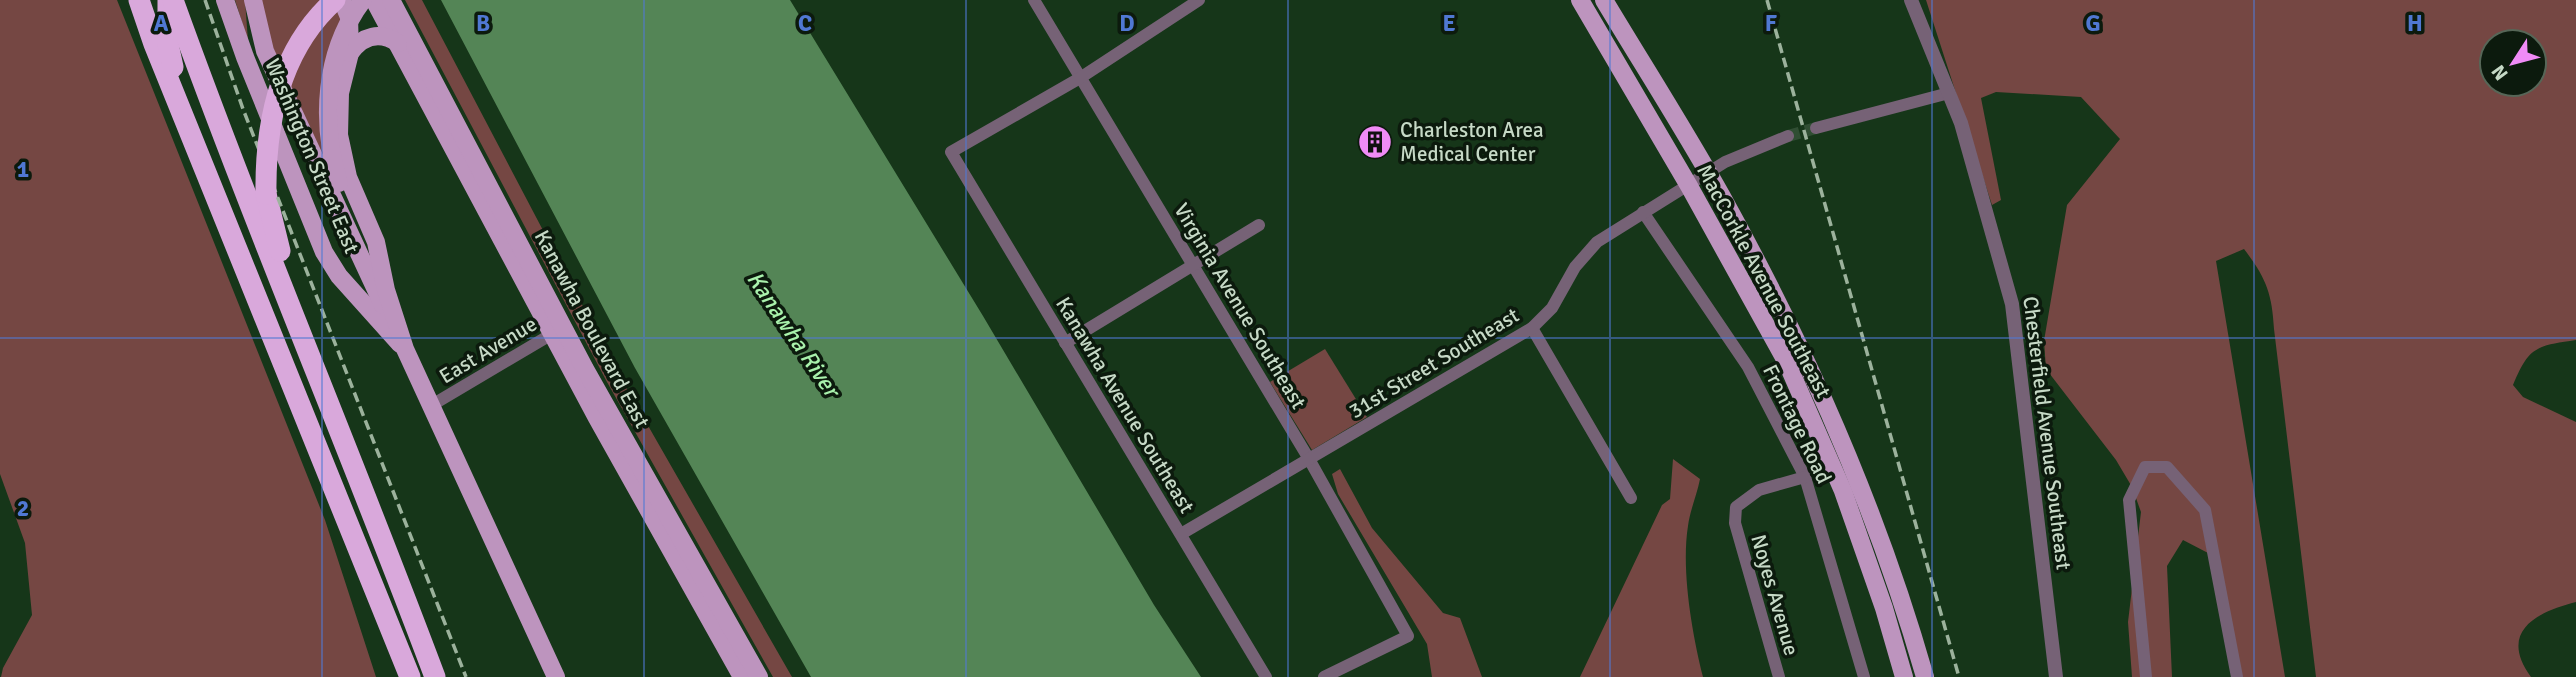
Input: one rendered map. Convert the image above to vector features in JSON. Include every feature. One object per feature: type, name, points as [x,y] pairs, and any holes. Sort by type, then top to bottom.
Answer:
[{"type":"highway","points":[[139,0],[194,144],[410,677]]},
{"type":"highway","points":[[317,373],[275,234],[266,194],[265,149],[272,109],[291,60],[314,23],[334,0]]},
{"type":"highway","points":[[169,3],[168,44],[194,144]]},
{"type":"highway","points":[[169,3],[435,677]]},
{"type":"main road","name":"Washington Street East","points":[[225,0],[245,57],[324,252],[339,275],[405,349]]},
{"type":"main road","points":[[253,0],[265,51],[405,349]]},
{"type":"main road","name":"Washington Street East","points":[[342,0],[349,17],[350,52],[340,93],[339,135],[348,177],[376,242],[386,290],[405,349],[556,677]]},
{"type":"main road","points":[[363,0],[352,18],[330,79],[327,122],[340,183],[386,290]]},
{"type":"main road","name":"Kanawha Boulevard East","points":[[374,0],[557,331],[742,677]]},
{"type":"main road","name":"Kanawha Boulevard East","points":[[391,0],[557,331],[759,677]]},
{"type":"main road","name":"MacCorkle Avenue Southeast","points":[[1580,0],[1689,186],[1787,363],[1843,491],[1884,608],[1904,677]]},
{"type":"main road","name":"MacCorkle Avenue Southeast","points":[[1604,0],[1708,174],[1780,308],[1842,438],[1881,539],[1926,677]]},
{"type":"main road","points":[[350,52],[371,36],[383,35],[398,43]]},
{"type":"street","name":"Virginia Avenue Southeast","points":[[1034,0],[1309,459],[1408,636],[1324,677]]},
{"type":"street","points":[[1080,78],[1199,0]]},
{"type":"street","name":"Chesterfield Avenue Southeast","points":[[1910,0],[1961,123],[2012,304],[2056,677]]},
{"type":"street","name":"Kanawha Avenue Southeast","points":[[1080,78],[951,152],[1266,677]]},
{"type":"street","points":[[1816,128],[1949,93]]},
{"type":"street","name":"31st Street Southeast","points":[[1181,534],[1532,328],[1552,308],[1583,254],[1643,212],[1725,162],[1788,136]]},
{"type":"street","name":"Frontage Road","points":[[1643,212],[1748,367],[1805,477],[1864,677]]},
{"type":"street","points":[[1065,343],[1259,225]]},
{"type":"street","points":[[1532,328],[1632,498]]},
{"type":"street","name":"East Avenue","points":[[432,405],[557,331]]},
{"type":"street","points":[[2146,677],[2129,500],[2145,467],[2167,467],[2205,510],[2237,677]]},
{"type":"street","name":"Noyes Avenue","points":[[1779,677],[1735,523],[1736,507],[1746,496],[1783,481],[1805,477]]},
{"type":"shaded area","points":[[0,0],[117,0],[325,520],[376,677],[1,677],[3,668],[32,615],[25,543],[0,474]]},
{"type":"shaded area","points":[[235,0],[245,0],[248,41]]},
{"type":"shaded area","points":[[261,0],[332,0],[344,22],[326,174],[276,64]]},
{"type":"shaded area","points":[[405,0],[422,0],[619,375],[792,677],[773,677],[607,382]]},
{"type":"shaded area","points":[[1926,0],[2576,0],[2576,340],[2535,350],[2524,363],[2513,385],[2523,397],[2576,422],[2576,602],[2535,618],[2520,636],[2518,648],[2531,677],[2316,677],[2272,305],[2263,278],[2244,249],[2216,261],[2285,677],[2238,677],[2208,553],[2183,540],[2167,566],[2172,677],[2132,677],[2128,622],[2141,512],[2132,487],[2116,460],[2046,369],[2044,341],[2067,205],[2120,139],[2081,97],[1996,92],[1981,98],[2001,200],[1992,205]]},
{"type":"shaded area","points":[[1325,349],[1367,417],[1312,450],[1270,382]]},
{"type":"shaded area","points":[[1673,459],[1700,479],[1689,520],[1686,562],[1692,621],[1703,677],[1580,677],[1662,505],[1670,499]]},
{"type":"shaded area","points":[[1340,469],[1372,528],[1443,613],[1460,618],[1482,677],[1432,677],[1427,644],[1338,494],[1332,474]]},
{"type":"water","name":"Kanawha River","points":[[441,0],[790,0],[983,316],[1154,605],[1201,677],[811,677],[635,368]]},
{"type":"tunnel","points":[[1788,136],[1816,128]]},
{"type":"railway","points":[[205,0],[243,109],[466,677]]},
{"type":"railway","points":[[1767,0],[1959,677]]},
{"type":"place","name":"Charleston Area Medical Center","points":[[1375,142]]}]
